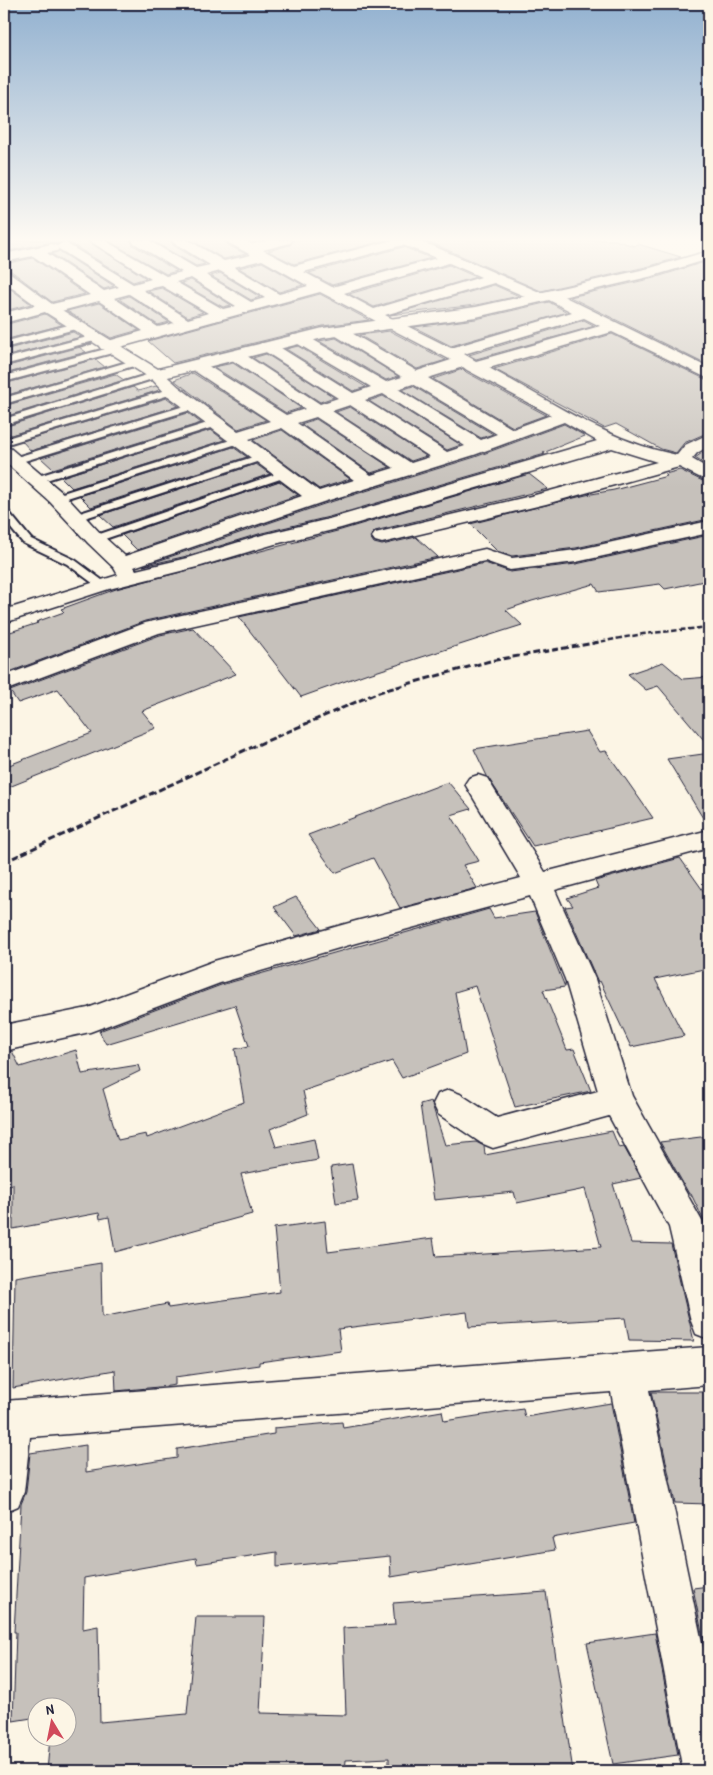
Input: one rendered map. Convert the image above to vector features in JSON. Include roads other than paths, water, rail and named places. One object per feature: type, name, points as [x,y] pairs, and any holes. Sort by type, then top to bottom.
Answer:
[{"type":"street","points":[[71,323],[156,374],[173,391],[316,498]]},
{"type":"street","points":[[141,323],[156,333]]},
{"type":"street","points":[[105,345],[190,323]]},
{"type":"street","points":[[156,374],[196,366],[299,338],[389,323],[462,360],[612,442],[650,455],[681,461],[709,476]]},
{"type":"street","points":[[238,439],[417,377],[558,323]]},
{"type":"street","points":[[604,323],[709,374]]},
{"type":"street","points":[[462,360],[612,327]]},
{"type":"street","points":[[338,331],[512,436]]},
{"type":"street","points":[[299,338],[386,388],[479,447]]},
{"type":"street","points":[[267,346],[445,458]]},
{"type":"street","points":[[235,355],[409,470]]},
{"type":"street","points":[[196,366],[284,422],[368,482]]},
{"type":"street","points":[[6,613],[102,585],[127,571],[316,498],[479,447],[565,416]]},
{"type":"street","points":[[382,537],[539,500],[681,461],[691,449],[709,439]]},
{"type":"street","points":[[127,571],[334,524],[612,442]]},
{"type":"street","points":[[9,457],[57,498],[127,571]]},
{"type":"street","points":[[4,684],[153,628],[485,555],[510,564],[576,556],[709,527]]},
{"type":"street","points":[[478,784],[538,883],[580,979],[617,1100],[686,1223],[709,1322]]},
{"type":"street","points":[[4,1038],[90,1020],[214,972],[709,838]]},
{"type":"street","points":[[448,1104],[493,1133],[617,1100]]},
{"type":"street","points":[[4,1492],[8,1419],[709,1366]]},
{"type":"street","points":[[626,1372],[706,1771]]},
{"type":"lane","points":[[4,345],[76,326]]},
{"type":"lane","points":[[4,362],[105,345]]},
{"type":"lane","points":[[4,379],[105,345]]},
{"type":"lane","points":[[4,401],[134,362]]},
{"type":"lane","points":[[4,422],[156,374]]},
{"type":"lane","points":[[4,442],[173,391]]},
{"type":"lane","points":[[9,457],[194,406]]},
{"type":"lane","points":[[36,480],[217,424]]},
{"type":"lane","points":[[57,498],[238,439]]},
{"type":"lane","points":[[75,518],[262,457]]},
{"type":"lane","points":[[95,539],[285,474]]},
{"type":"lane","points":[[4,513],[27,540],[51,554],[71,562],[102,585]]},
{"type":"railway","points":[[593,643],[643,634],[709,627]]},
{"type":"railway","points":[[4,862],[241,752],[379,692],[490,661],[600,642]]}]
